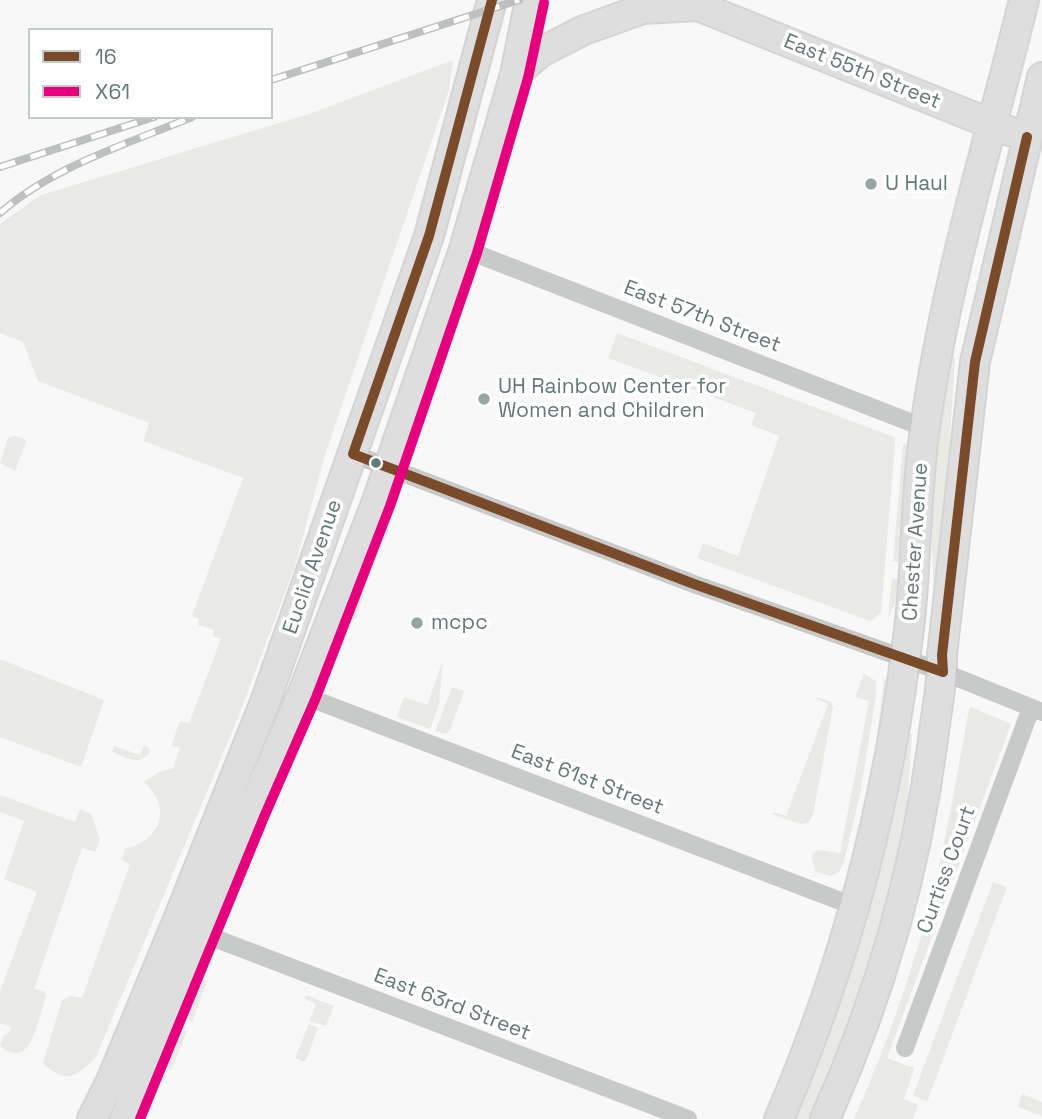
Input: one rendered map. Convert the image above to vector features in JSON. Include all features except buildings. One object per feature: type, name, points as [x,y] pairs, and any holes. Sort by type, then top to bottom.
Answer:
[{"type":"main road","name":"Euclid Avenue","points":[[92,1119],[124,1049],[265,702],[429,236],[492,0]]},
{"type":"main road","name":"Euclid Avenue","points":[[125,1119],[302,695],[389,468],[464,249],[515,74],[530,0]]},
{"type":"main road","name":"Chester Avenue","points":[[779,1119],[822,1014],[856,907],[884,794],[914,590],[925,428],[952,287],[1024,0]]},
{"type":"main road","points":[[515,74],[541,52],[584,30],[643,9],[691,3]]},
{"type":"main road","name":"East 55th Street","points":[[691,3],[1035,140]]},
{"type":"main road","name":"Chester Avenue","points":[[825,1119],[868,1009],[905,886],[922,810],[943,672],[942,655],[975,362],[1035,140],[1042,77]]},
{"type":"street","name":"East 57th Street","points":[[464,249],[925,428]]},
{"type":"street","points":[[353,454],[706,588],[943,672],[1037,710]]},
{"type":"street","name":"East 61st Street","points":[[302,695],[856,907]]},
{"type":"street","name":"Curtiss Court","points":[[905,1048],[1037,710]]},
{"type":"street","name":"East 63rd Street","points":[[201,933],[688,1119]]},
{"type":"shaded area","points":[[453,60],[449,90],[325,455],[295,566],[237,720],[96,1057],[71,1076],[58,1074],[43,1063],[62,1000],[70,996],[82,998],[130,864],[122,860],[125,849],[147,838],[159,822],[158,802],[144,782],[159,772],[173,768],[180,747],[171,746],[180,721],[189,723],[221,639],[213,636],[214,630],[198,625],[199,619],[192,616],[243,478],[143,441],[149,423],[38,381],[23,342],[0,333],[0,224],[41,195],[309,114]]},
{"type":"shaded area","points":[[617,333],[894,437],[881,613],[870,621],[697,558],[703,543],[738,556],[779,436],[751,425],[756,413],[608,358]]},
{"type":"shaded area","points":[[952,357],[955,358],[946,501],[934,601],[931,517],[939,439]]},
{"type":"shaded area","points":[[15,436],[27,440],[15,471],[0,463],[8,438]]},
{"type":"shaded area","points":[[906,443],[908,465],[898,562],[893,561],[903,444]]},
{"type":"shaded area","points":[[366,570],[370,572],[356,619],[348,617]]},
{"type":"shaded area","points":[[892,578],[898,579],[895,603],[888,618]]},
{"type":"shaded area","points":[[0,659],[104,700],[81,767],[0,737]]},
{"type":"shaded area","points":[[443,660],[439,705],[430,729],[397,717],[404,697],[427,705]]},
{"type":"shaded area","points":[[864,674],[876,681],[876,696],[860,794],[844,862],[839,872],[830,876],[815,871],[813,852],[819,850],[840,853],[869,701],[855,697]]},
{"type":"shaded area","points":[[884,679],[888,684],[880,732],[849,874],[875,750]]},
{"type":"shaded area","points":[[452,687],[464,691],[450,730],[446,734],[435,731]]},
{"type":"shaded area","points":[[817,697],[831,702],[833,707],[813,815],[808,823],[800,824],[772,814],[774,812],[786,816],[828,704],[816,699]]},
{"type":"shaded area","points":[[971,707],[1011,724],[887,1058],[914,1068],[904,1099],[918,1105],[913,1119],[854,1119],[893,1022],[925,923],[944,844]]},
{"type":"shaded area","points":[[909,733],[912,733],[907,814],[892,880],[856,1002],[809,1119],[795,1119],[832,1025],[864,929],[890,832]]},
{"type":"shaded area","points":[[144,745],[149,748],[149,754],[136,760],[112,752],[114,746],[140,755]]},
{"type":"shaded area","points":[[0,795],[75,822],[80,809],[91,814],[100,840],[95,852],[82,848],[34,989],[44,991],[46,996],[40,1017],[27,1048],[20,1052],[11,1052],[0,1046],[11,1027],[0,1023],[0,992],[37,892],[4,879],[24,821],[0,812]]},
{"type":"shaded area","points":[[993,882],[1007,887],[927,1102],[913,1095]]},
{"type":"shaded area","points":[[200,979],[207,981],[192,1022],[183,1019]]},
{"type":"shaded area","points":[[306,995],[334,1006],[326,1026],[309,1021],[316,1004],[304,998]]},
{"type":"shaded area","points":[[309,1024],[318,1028],[305,1062],[295,1058]]},
{"type":"shaded area","points":[[179,1029],[187,1031],[171,1071],[163,1067]]},
{"type":"shaded area","points":[[1022,1094],[1042,1102],[1042,1116],[1018,1107]]},
{"type":"railway","points":[[273,79],[519,0]]},
{"type":"railway","points":[[0,167],[148,119]]},
{"type":"railway","points":[[0,213],[21,196],[67,169],[187,119]]},
{"type":"transit line","name":"16","points":[[492,0],[429,236],[353,454],[694,584],[943,672],[942,655],[975,362],[1027,137]]},
{"type":"transit line","name":"X61","points":[[140,1119],[315,700],[390,506],[477,253],[528,78],[544,3]]},
{"type":"place","name":"U Haul","points":[[871,184]]},
{"type":"place","name":"UH Rainbow Center for Women and Children","points":[[484,399]]},
{"type":"place","name":"mcpc","points":[[417,623]]}]
